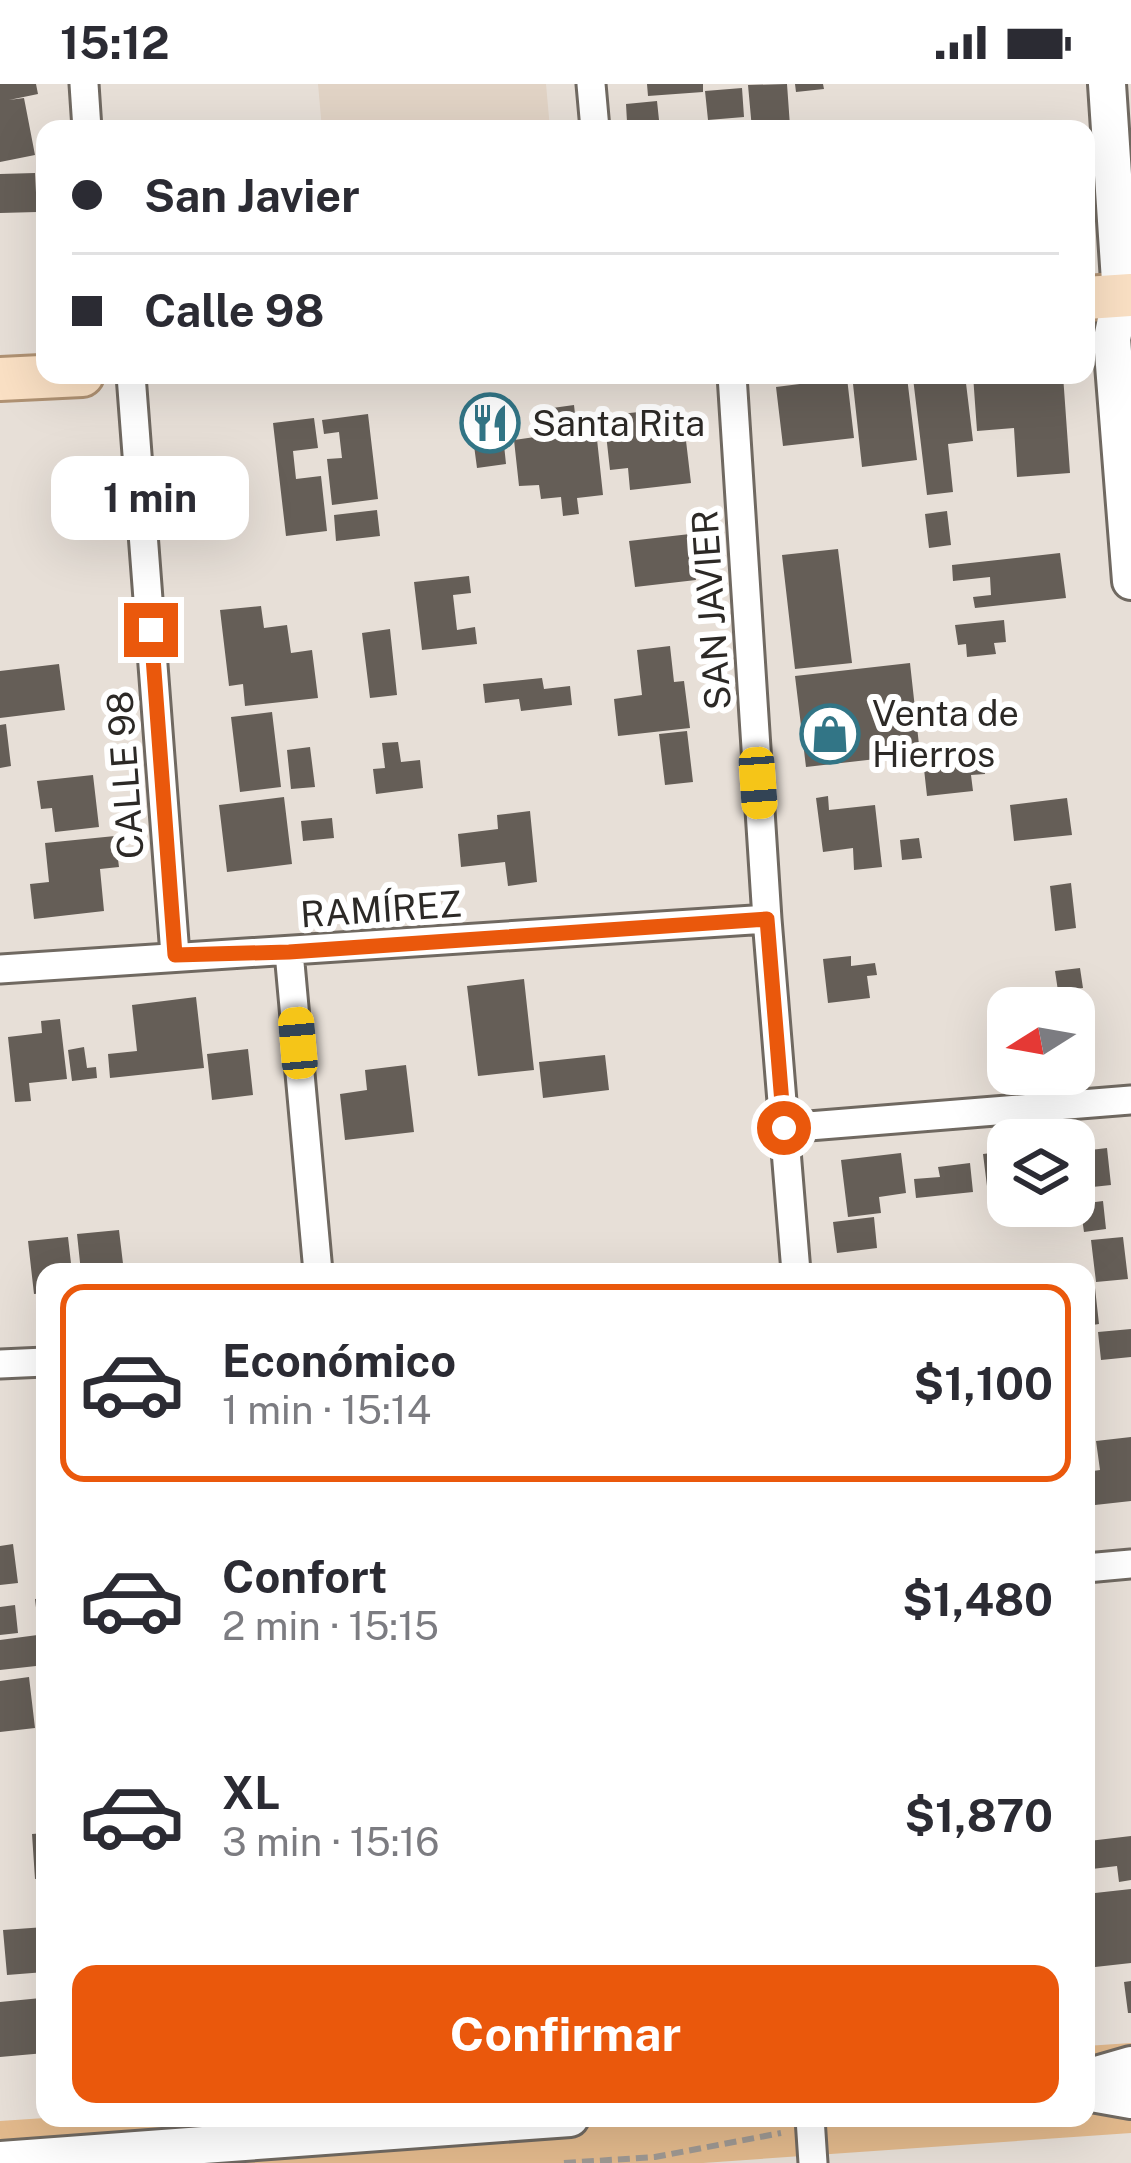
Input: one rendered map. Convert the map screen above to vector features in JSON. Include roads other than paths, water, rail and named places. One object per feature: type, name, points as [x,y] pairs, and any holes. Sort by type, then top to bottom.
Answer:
[{"type":"main road","points":[[1107,84],[1117,299],[1112,339],[1129,506],[1131,581]]},
{"type":"main road","points":[[0,379],[36,377]]},
{"type":"main road","points":[[1095,2075],[1131,2065]]},
{"type":"main road","points":[[1095,2094],[1131,2100]]},
{"type":"main road","points":[[0,2160],[300,2150],[372,2127]]},
{"type":"street","points":[[84,84],[86,120]]},
{"type":"street","points":[[591,84],[594,120]]},
{"type":"street","name":"CALLE 98","points":[[132,384],[175,955]]},
{"type":"street","name":"SAN JAVIER","points":[[733,384],[767,919],[795,1263]]},
{"type":"street","name":"RAMÍREZ","points":[[0,968],[767,919]]},
{"type":"street","points":[[289,952],[317,1263]]},
{"type":"street","points":[[784,1128],[1131,1100]]},
{"type":"street","points":[[0,1364],[36,1362]]},
{"type":"street","points":[[1095,1567],[1131,1564]]},
{"type":"street","points":[[810,2127],[813,2163]]},
{"type":"place","name":"Santa Rita","points":[[490,423]]},
{"type":"place","name":"Venta de Hierros","points":[[830,734]]}]
